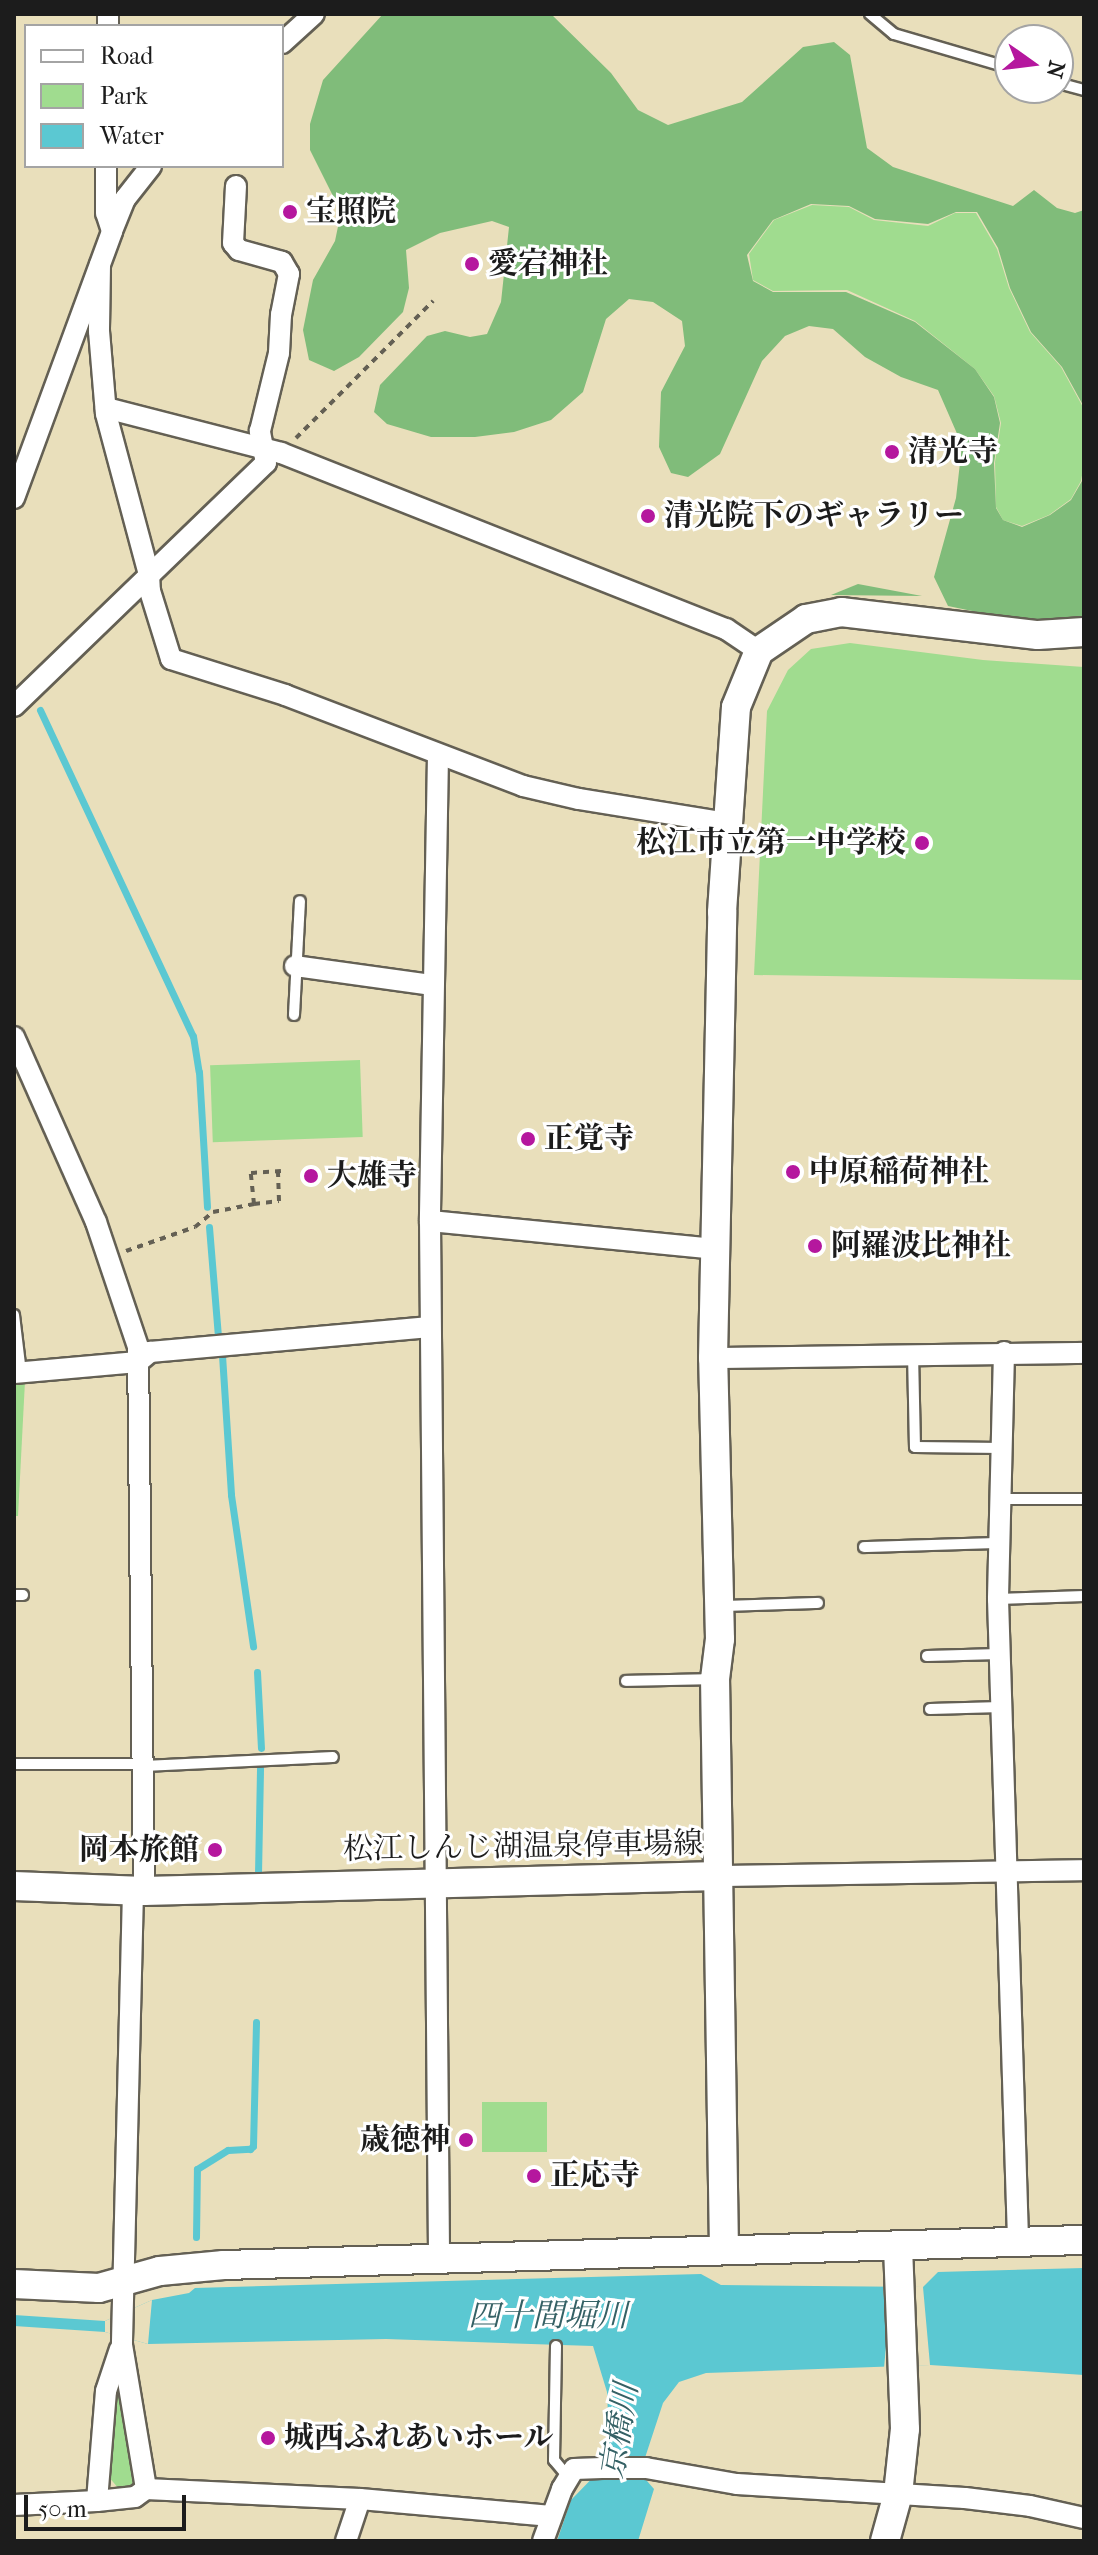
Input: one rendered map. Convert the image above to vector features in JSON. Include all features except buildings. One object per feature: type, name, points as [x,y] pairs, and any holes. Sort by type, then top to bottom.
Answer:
[{"type":"street","points":[[284,41],[314,14]]},
{"type":"street","points":[[106,168],[106,213],[112,231]]},
{"type":"street","points":[[14,498],[125,199],[149,168]]},
{"type":"street","points":[[14,706],[266,463],[260,431],[272,391],[289,274],[282,262],[239,250],[233,243],[236,186]]},
{"type":"street","points":[[100,265],[99,331],[106,408],[149,574],[150,591],[171,659],[285,695],[438,755],[548,792],[727,823]]},
{"type":"street","points":[[106,408],[265,447],[726,629],[759,651]]},
{"type":"street","points":[[1084,632],[1038,635],[841,612],[806,619],[759,651],[736,707],[727,823],[722,912],[713,1358],[720,1606],[715,1679],[718,1876],[1084,1870]]},
{"type":"street","points":[[438,755],[432,985],[430,1327],[439,2260]]},
{"type":"street","points":[[295,966],[432,985]]},
{"type":"street","points":[[14,1037],[108,1257],[135,1332],[138,1362],[144,1765],[121,2284],[122,2345],[146,2489]]},
{"type":"street","points":[[430,1221],[715,1249]]},
{"type":"street","points":[[18,1373],[138,1362],[150,1352],[430,1327]]},
{"type":"street","points":[[1004,1352],[998,1599],[1004,1872],[1018,2240]]},
{"type":"street","points":[[713,1358],[1084,1353]]},
{"type":"street","name":"松江しんじ湖温泉停車場線","points":[[14,1886],[138,1891],[718,1876],[724,2250]]},
{"type":"street","points":[[14,2284],[99,2288],[160,2271],[224,2265],[1084,2240]]},
{"type":"street","points":[[885,2541],[898,2494],[905,2429],[898,2247]]},
{"type":"street","points":[[97,2501],[106,2391],[122,2345]]},
{"type":"street","points":[[543,2541],[551,2516],[574,2469],[646,2468],[737,2484],[1030,2506],[1084,2518]]},
{"type":"street","points":[[14,2505],[135,2497],[146,2489],[360,2499],[551,2516]]},
{"type":"street","points":[[346,2541],[360,2499]]},
{"type":"lane","points":[[870,14],[881,27],[894,34],[994,63]]},
{"type":"lane","points":[[294,1015],[300,901]]},
{"type":"lane","points":[[14,1315],[18,1373]]},
{"type":"lane","points":[[913,1353],[915,1447],[1002,1448]]},
{"type":"lane","points":[[1000,1499],[1084,1499]]},
{"type":"lane","points":[[864,1547],[999,1543]]},
{"type":"lane","points":[[998,1599],[1084,1596]]},
{"type":"lane","points":[[720,1606],[818,1603]]},
{"type":"lane","points":[[927,1656],[999,1654]]},
{"type":"lane","points":[[626,1681],[715,1679]]},
{"type":"lane","points":[[930,1709],[1001,1707]]},
{"type":"lane","points":[[14,1764],[144,1765],[333,1757]]},
{"type":"lane","points":[[556,2346],[554,2460],[569,2478]]},
{"type":"path","points":[[313,420],[433,301]]},
{"type":"path","points":[[108,1257],[195,1227],[213,1212],[279,1201],[280,1172],[251,1173],[254,1204]]},
{"type":"green space","points":[[383,14],[551,14],[611,73],[638,110],[668,125],[742,102],[803,47],[834,42],[850,55],[867,148],[893,167],[1013,206],[1034,190],[1057,208],[1075,213],[1084,210],[1084,407],[1062,367],[1031,332],[1010,288],[998,248],[977,212],[956,212],[928,224],[875,219],[849,206],[811,204],[773,220],[747,255],[753,281],[773,292],[846,292],[915,322],[975,369],[994,397],[1000,423],[994,463],[996,508],[1003,520],[1022,527],[1050,515],[1071,500],[1082,481],[1084,466],[1084,620],[1030,623],[948,606],[934,577],[956,498],[962,445],[938,390],[901,377],[865,357],[833,329],[809,326],[785,336],[762,361],[720,454],[688,477],[671,473],[659,447],[661,392],[685,346],[682,321],[653,302],[629,299],[606,319],[583,392],[551,420],[514,432],[475,437],[431,437],[387,424],[374,412],[380,385],[427,336],[445,331],[470,337],[487,334],[501,302],[509,227],[492,221],[440,233],[406,250],[409,288],[403,312],[359,357],[334,371],[309,360],[303,330],[313,280],[335,241],[341,212],[310,150],[310,124],[323,80]]},
{"type":"green space","points":[[812,205],[849,207],[874,220],[928,226],[955,213],[976,213],[997,249],[1009,288],[1030,332],[1061,367],[1084,409],[1084,464],[1081,481],[1071,499],[1049,515],[1022,526],[1003,520],[996,507],[995,462],[1001,423],[994,396],[975,369],[915,321],[847,290],[773,291],[753,280],[749,254],[774,220]]},
{"type":"green space","points":[[858,584],[922,596],[831,595]]},
{"type":"green space","name":"松江市立第一中学校","points":[[850,643],[983,660],[1084,667],[1084,980],[754,975],[767,711],[788,670],[811,649]]},
{"type":"green space","points":[[360,1060],[363,1137],[213,1142],[210,1065]]},
{"type":"green space","points":[[25,1381],[18,1516],[14,1516],[14,1382]]},
{"type":"green space","points":[[482,2102],[547,2102],[547,2152],[482,2152]]},
{"type":"green space","points":[[123,2385],[135,2484],[119,2489],[108,2476],[116,2390]]},
{"type":"water","points":[[1084,2268],[1084,2375],[930,2365],[706,2373],[679,2382],[663,2403],[640,2473],[654,2489],[638,2541],[557,2541],[571,2500],[610,2460],[607,2392],[593,2346],[386,2339],[148,2344],[105,2332],[14,2326],[14,2315],[105,2321],[152,2300],[189,2293],[195,2288],[701,2274],[721,2285],[923,2287],[938,2272]]},
{"type":"pier","points":[[883,2286],[923,2287],[930,2365],[884,2368],[887,2335]]},
{"type":"pier","points":[[152,2300],[148,2344],[105,2332],[105,2321]]},
{"type":"waterway","points":[[40,710],[193,1036],[199,1072],[207,1207]]},
{"type":"waterway","points":[[209,1227],[218,1336]]},
{"type":"waterway","points":[[222,1355],[231,1495],[253,1646]]},
{"type":"waterway","points":[[257,1672],[261,1748]]},
{"type":"waterway","points":[[258,1874],[260,1768]]},
{"type":"waterway","points":[[196,2237],[197,2169],[228,2150],[250,2149],[253,2146],[256,2022]]},
{"type":"place","name":"宝照院","points":[[290,212]]},
{"type":"place","name":"愛宕神社","points":[[472,264]]},
{"type":"place","name":"清光寺","points":[[892,452]]},
{"type":"place","name":"清光院下のギャラリー","points":[[648,516]]},
{"type":"place","name":"松江市立第一中学校","points":[[922,843]]},
{"type":"place","name":"正覚寺","points":[[528,1139]]},
{"type":"place","name":"中原稲荷神社","points":[[793,1172]]},
{"type":"place","name":"大雄寺","points":[[311,1176]]},
{"type":"place","name":"阿羅波比神社","points":[[815,1246]]},
{"type":"place","name":"岡本旅館","points":[[215,1850]]},
{"type":"place","name":"歳徳神","points":[[466,2140]]},
{"type":"place","name":"正応寺","points":[[534,2176]]},
{"type":"place","name":"城西ふれあいホール","points":[[268,2438]]},
{"type":"water label","name":"四十間堀川","points":[[548,2316]]},
{"type":"water label","name":"京橋川","points":[[620,2431]]}]
